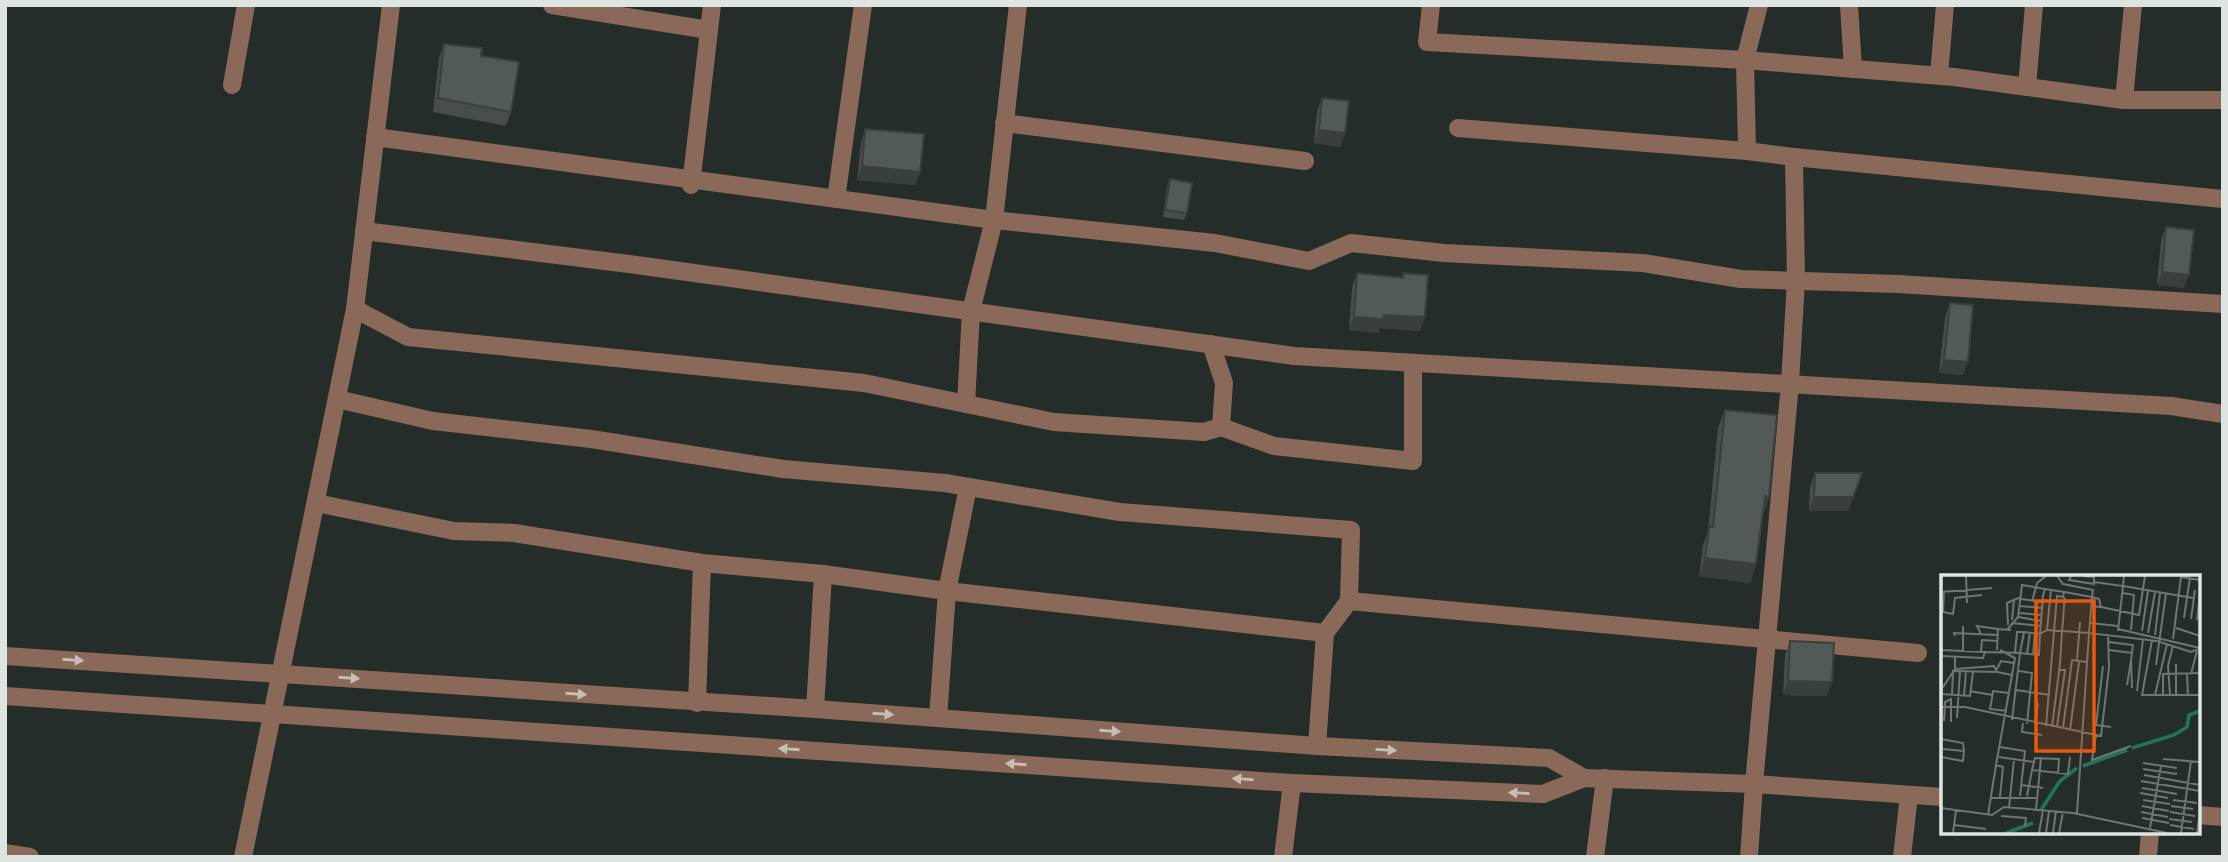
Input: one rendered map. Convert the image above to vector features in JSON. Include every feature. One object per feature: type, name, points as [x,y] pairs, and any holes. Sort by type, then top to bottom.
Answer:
[{"type":"street","points":[[232,85],[246,5]]},
{"type":"street","points":[[243,857],[355,309],[391,5]]},
{"type":"street","points":[[552,5],[709,30]]},
{"type":"street","points":[[691,182],[712,5]]},
{"type":"street","points":[[836,199],[863,5]]},
{"type":"street","points":[[966,404],[971,311],[994,220],[1018,5]]},
{"type":"street","points":[[1431,5],[1427,42],[1745,60],[1938,75],[2124,100],[2223,100]]},
{"type":"street","points":[[1746,151],[1745,60],[1759,5]]},
{"type":"street","points":[[1849,5],[1853,69]]},
{"type":"street","points":[[1938,75],[1945,5]]},
{"type":"street","points":[[2027,86],[2034,5]]},
{"type":"street","points":[[2124,100],[2133,5]]},
{"type":"street","points":[[1004,123],[1305,161]]},
{"type":"street","points":[[1458,128],[1746,151],[2223,198]]},
{"type":"street","points":[[375,136],[691,182],[994,220],[1215,243],[1309,261],[1351,243],[1444,253],[1643,263],[1741,279],[2223,304]]},
{"type":"street","points":[[1749,857],[1790,383],[1796,281],[1794,157]]},
{"type":"street","points":[[364,231],[1294,356],[1790,383],[1914,394],[2171,406],[2223,414]]},
{"type":"street","points":[[355,309],[408,337],[864,383],[1054,422],[1203,432],[1222,427],[1274,446],[1413,461],[1413,363]]},
{"type":"street","points":[[1211,344],[1224,383],[1222,427]]},
{"type":"street","points":[[337,399],[433,421],[591,439],[783,469],[968,487],[1120,512],[1351,530],[1349,601],[1325,633],[1317,746]]},
{"type":"street","points":[[938,718],[947,591],[968,487]]},
{"type":"street","points":[[316,503],[454,531],[514,533],[702,563],[823,574],[947,591],[1325,633]]},
{"type":"street","points":[[697,703],[702,563]]},
{"type":"street","points":[[815,709],[823,574]]},
{"type":"street","points":[[1349,601],[1918,653]]},
{"type":"street","points":[[5,656],[815,709],[1317,746],[1549,758],[1584,778]]},
{"type":"street","points":[[5,696],[1292,783],[1543,794],[1584,778],[1605,778],[1754,784],[1941,797]]},
{"type":"street","points":[[1595,857],[1605,778]]},
{"type":"street","points":[[1283,857],[1292,783]]},
{"type":"street","points":[[1902,857],[1909,795]]},
{"type":"street","points":[[2200,815],[2223,817]]},
{"type":"street","points":[[2148,857],[2150,834]]},
{"type":"street","points":[[5,852],[30,857]]},
{"type":"building","points":[[444,44],[482,48],[481,56],[519,62],[511,112],[438,98]]},
{"type":"building","points":[[1322,98],[1349,101],[1345,133],[1319,130]]},
{"type":"building","points":[[865,129],[924,134],[920,172],[862,166]]},
{"type":"building","points":[[1170,179],[1192,183],[1187,213],[1165,210]]},
{"type":"building","points":[[2166,227],[2194,230],[2189,275],[2162,272]]},
{"type":"building","points":[[1357,273],[1403,278],[1403,273],[1428,275],[1425,317],[1354,317]]},
{"type":"building","points":[[1950,303],[1973,305],[1968,362],[1944,360]]},
{"type":"building","points":[[1725,410],[1777,415],[1769,497],[1765,496],[1756,564],[1705,558],[1709,527],[1713,527]]},
{"type":"building","points":[[1815,473],[1862,473],[1853,497],[1814,497]]},
{"type":"building","points":[[1790,641],[1834,643],[1832,682],[1788,681]]}]
